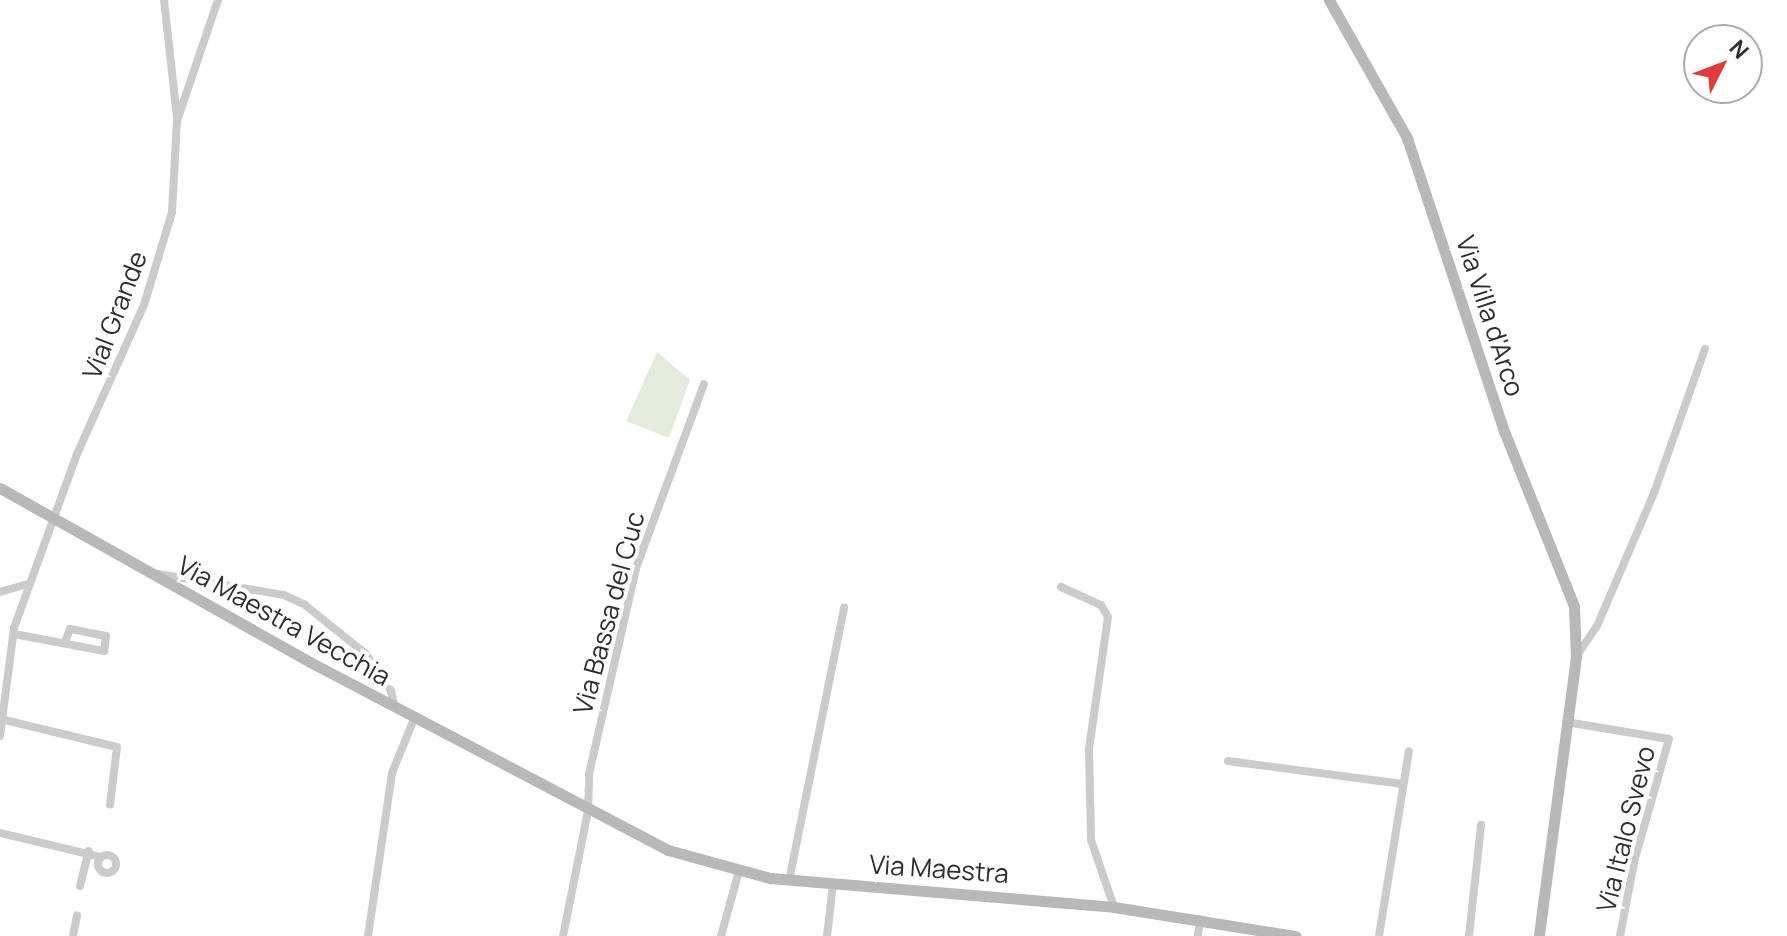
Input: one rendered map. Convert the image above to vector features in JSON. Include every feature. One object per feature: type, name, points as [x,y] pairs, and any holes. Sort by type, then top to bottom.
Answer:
[{"type":"main road","name":"Via Villa d'Arco","points":[[1329,0],[1411,150],[1504,431],[1574,606],[1576,657],[1539,936]]},
{"type":"main road","name":"Via Maestra Vecchia","points":[[0,488],[414,719],[588,811]]},
{"type":"main road","name":"Via Maestra","points":[[588,811],[668,850],[739,871],[789,881],[1114,907],[1296,936]]},
{"type":"street","points":[[164,0],[177,121]]},
{"type":"street","name":"Vial Grande","points":[[0,736],[14,634],[28,584],[51,519],[129,346],[164,244],[172,212],[177,121],[218,0]]},
{"type":"street","name":"Via Villa d'Arco","points":[[1576,657],[1597,626],[1654,493],[1705,349]]},
{"type":"street","name":"Via Bassa del Cuc","points":[[563,936],[588,811],[589,774],[636,568],[704,384]]},
{"type":"street","name":"Via Maestra Vecchia","points":[[152,573],[284,595],[305,605],[366,654],[391,691],[395,708]]},
{"type":"street","points":[[0,592],[28,584]]},
{"type":"street","points":[[1061,587],[1101,605],[1108,617],[1089,749],[1091,840],[1114,907]]},
{"type":"street","points":[[789,881],[844,607]]},
{"type":"street","points":[[14,634],[104,651],[106,636],[70,629],[65,642]]},
{"type":"street","points":[[368,936],[392,773],[414,719]]},
{"type":"street","points":[[1,720],[117,747],[110,805]]},
{"type":"street","name":"Via Italo Svevo","points":[[1566,722],[1669,739],[1635,858],[1620,936]]},
{"type":"street","points":[[1379,936],[1409,751]]},
{"type":"street","points":[[1228,761],[1402,784]]},
{"type":"street","points":[[1469,936],[1481,825]]},
{"type":"street","points":[[0,833],[89,851],[101,857]]},
{"type":"street","points":[[80,886],[89,851]]},
{"type":"street","points":[[721,936],[739,871]]},
{"type":"street","points":[[827,936],[833,884]]},
{"type":"street","points":[[73,936],[77,915]]},
{"type":"street","points":[[1198,936],[1200,919]]},
{"type":"shaded area","points":[[657,352],[690,380],[669,438],[626,421]]}]
